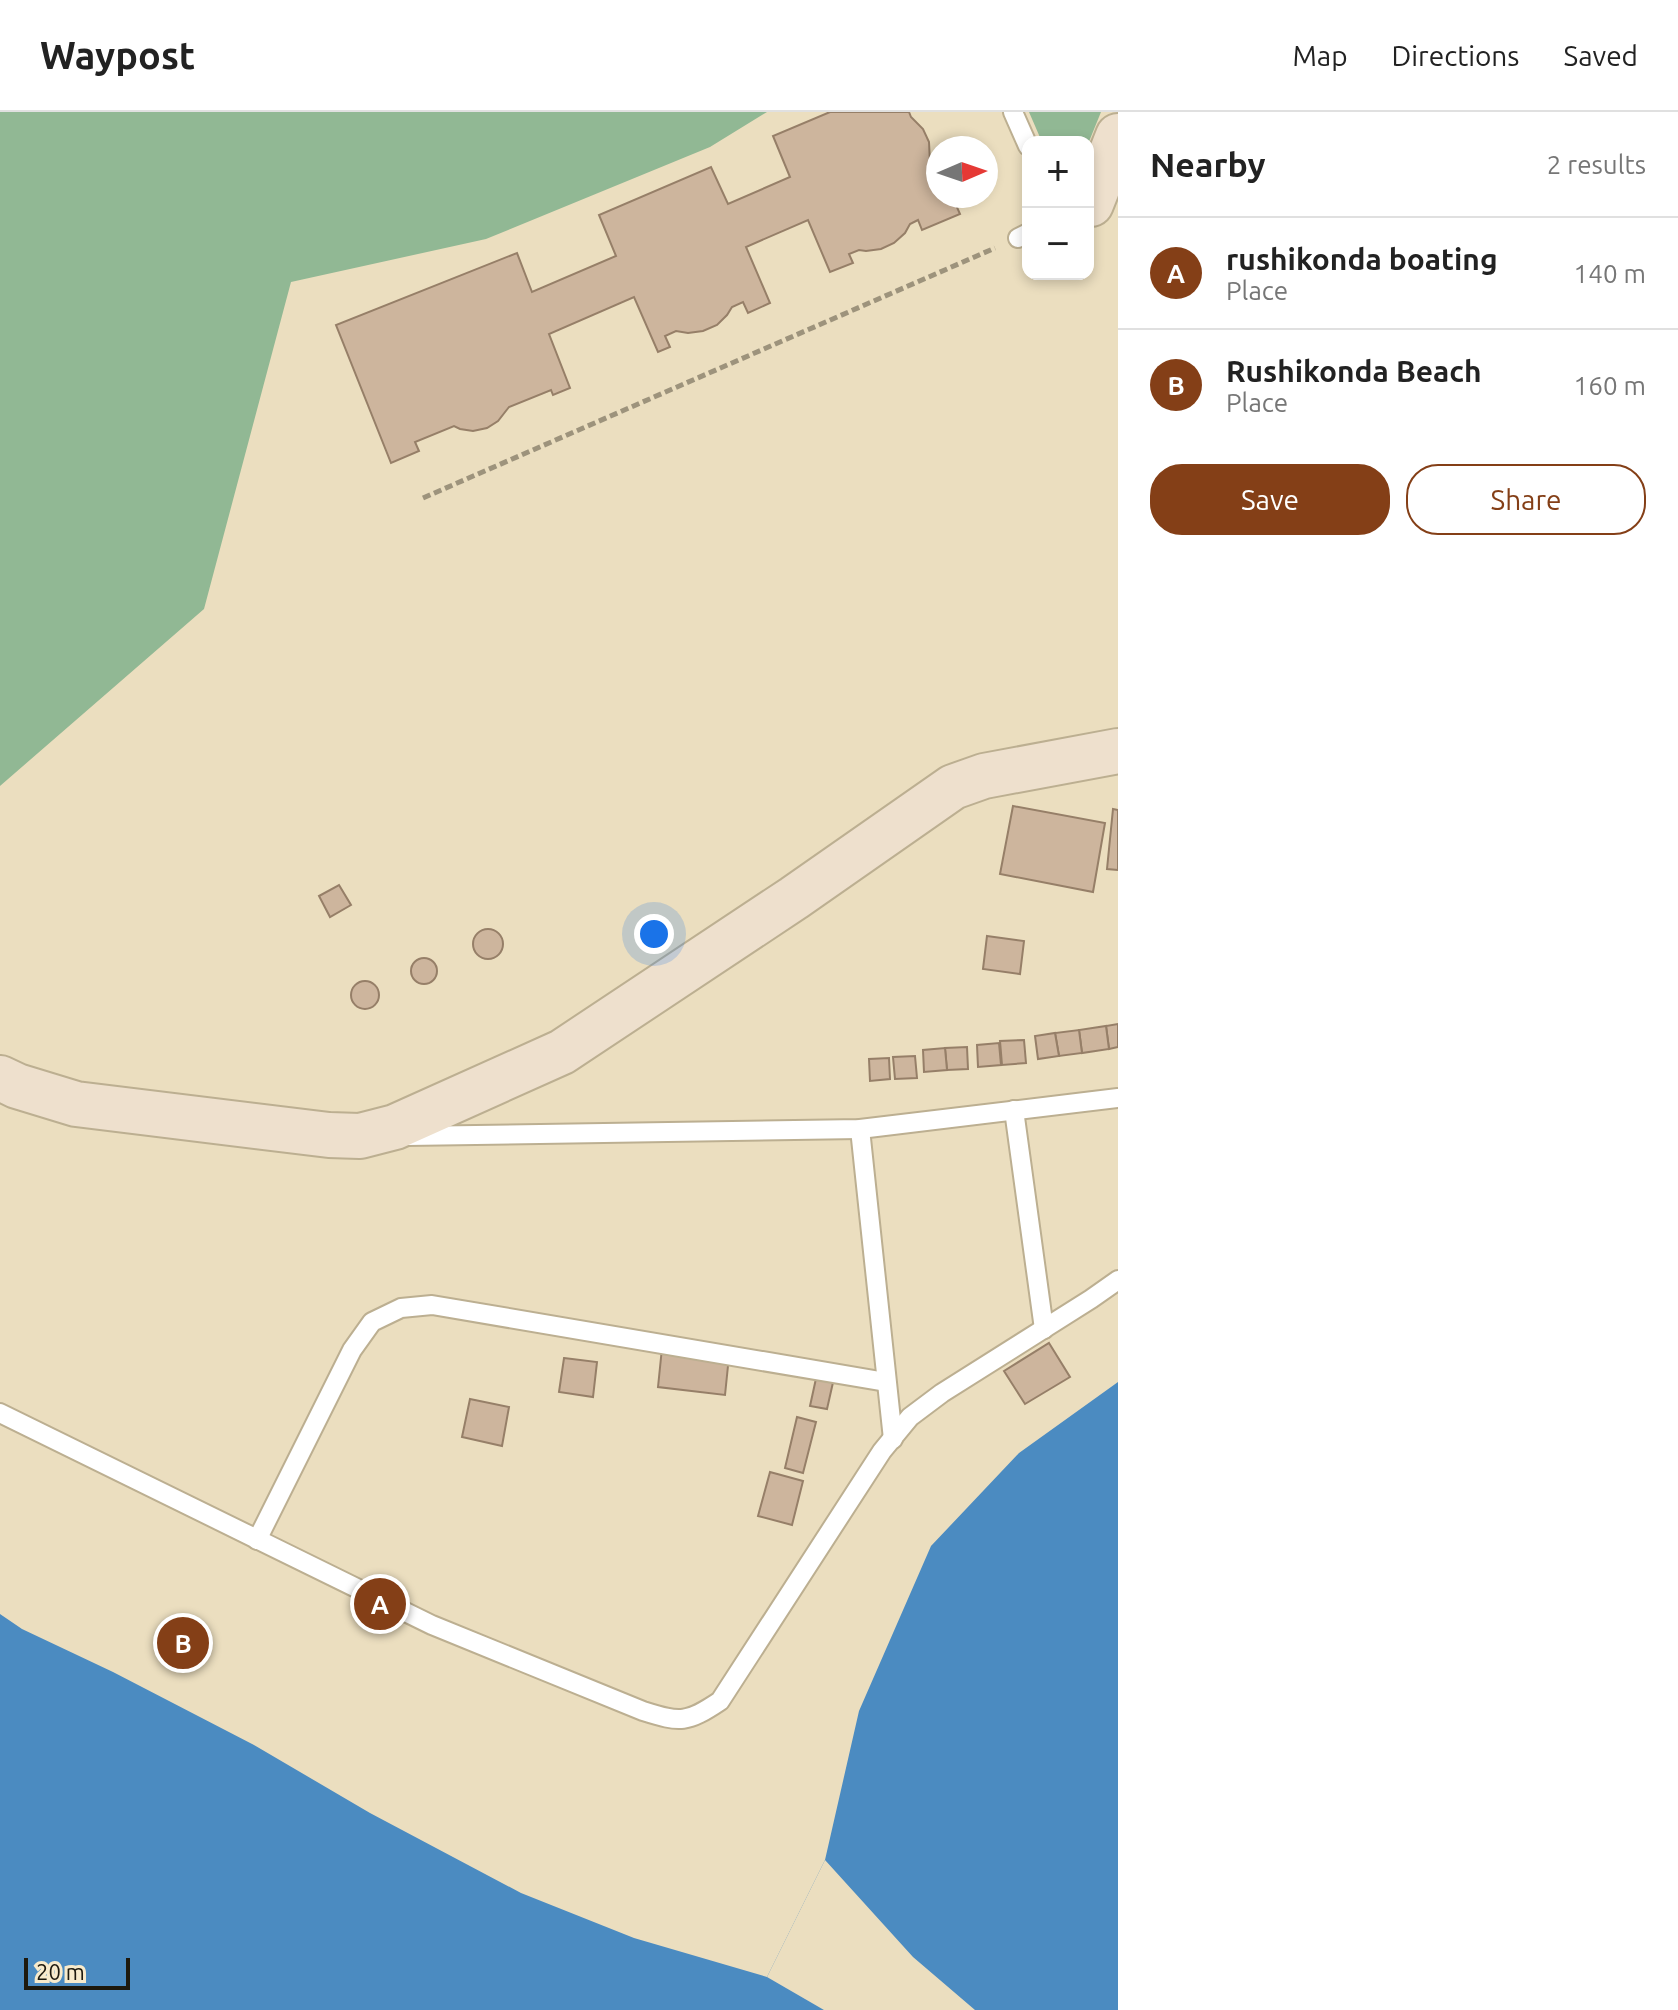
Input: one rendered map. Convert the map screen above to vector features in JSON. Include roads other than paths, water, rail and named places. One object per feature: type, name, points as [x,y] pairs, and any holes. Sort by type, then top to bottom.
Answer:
[{"type":"street","points":[[1094,195],[1118,136]]},
{"type":"street","points":[[0,1078],[76,1104],[329,1135],[360,1136],[395,1127],[562,1052],[794,898],[953,787],[984,776],[1118,751]]},
{"type":"lane","points":[[1013,112],[1024,136]]},
{"type":"lane","points":[[360,1136],[860,1129],[1118,1098]]},
{"type":"lane","points":[[1014,1110],[1044,1329]]},
{"type":"lane","points":[[860,1129],[893,1439]]},
{"type":"lane","points":[[0,1413],[432,1625],[673,1721],[698,1716],[720,1701],[882,1451],[910,1417],[942,1393],[1118,1280]]},
{"type":"lane","points":[[257,1540],[352,1350],[372,1322],[401,1308],[432,1305],[886,1382]]},
{"type":"water","points":[[1118,1382],[1118,2010],[0,2010],[0,1614],[22,1629],[254,1745],[370,1813],[521,1893],[634,1938],[767,1977],[825,1860],[859,1711],[931,1546],[1019,1453]]},
{"type":"place","name":"rushikonda boating","points":[[380,1604]]},
{"type":"place","name":"Rushikonda Beach","points":[[183,1643]]}]
